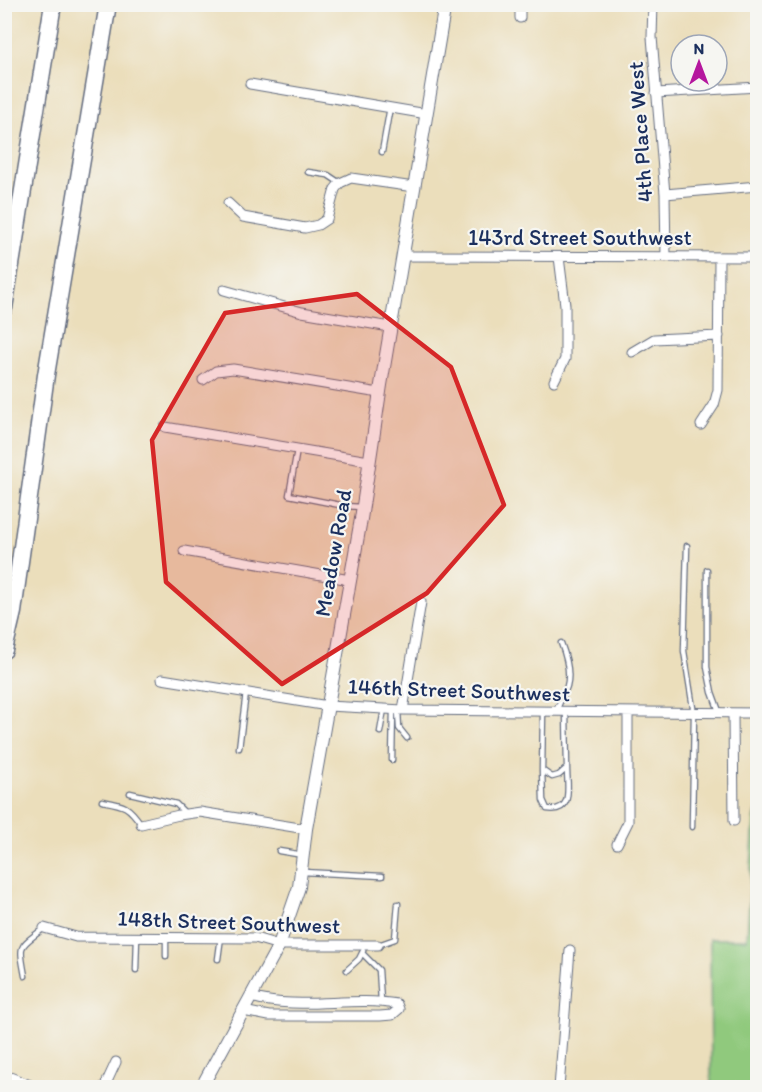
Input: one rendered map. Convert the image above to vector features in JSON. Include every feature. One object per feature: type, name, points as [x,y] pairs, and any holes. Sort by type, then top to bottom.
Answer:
[{"type":"highway","points":[[4,308],[53,4]]},
{"type":"highway","points":[[4,650],[13,612],[46,375],[108,4]]},
{"type":"street","name":"Meadow Road","points":[[201,1088],[279,945],[298,887],[445,4]]},
{"type":"street","points":[[520,4],[520,18]]},
{"type":"street","name":"4th Place West","points":[[653,4],[652,37],[665,194],[666,258]]},
{"type":"street","points":[[250,84],[427,114]]},
{"type":"street","points":[[656,93],[758,87]]},
{"type":"street","points":[[228,203],[243,217],[304,228],[318,225],[327,219],[335,189],[340,183],[351,178],[414,187]]},
{"type":"street","points":[[665,194],[758,186]]},
{"type":"street","name":"143rd Street Southwest","points":[[402,256],[758,258]]},
{"type":"street","points":[[554,381],[566,359],[566,305],[559,257]]},
{"type":"street","points":[[701,425],[714,405],[718,390],[719,258]]},
{"type":"street","points":[[224,290],[302,312],[390,327]]},
{"type":"street","points":[[632,352],[654,339],[720,336]]},
{"type":"street","points":[[203,380],[216,371],[233,369],[379,393]]},
{"type":"street","points":[[165,427],[369,461]]},
{"type":"street","points":[[184,551],[350,580]]},
{"type":"street","points":[[395,710],[421,602]]},
{"type":"street","name":"146th Street Southwest","points":[[162,679],[328,706],[395,710],[758,714]]},
{"type":"street","points":[[617,844],[628,822],[628,713]]},
{"type":"street","points":[[733,714],[734,821]]},
{"type":"street","points":[[141,824],[200,812],[306,829]]},
{"type":"street","name":"148th Street Southwest","points":[[44,928],[76,937],[255,938],[279,945],[363,949],[378,945]]},
{"type":"street","points":[[559,1088],[570,950]]},
{"type":"street","points":[[243,1011],[269,1016],[380,1016],[392,1015],[399,1009],[397,1004],[381,1001],[292,1003],[251,997]]},
{"type":"street","points":[[104,1088],[116,1062]]},
{"type":"street","points":[[5,1075],[38,1088]]},
{"type":"lane","points":[[382,152],[390,107]]},
{"type":"lane","points":[[308,172],[328,175],[340,183]]},
{"type":"lane","points":[[297,449],[289,495],[362,507]]},
{"type":"lane","points":[[687,546],[684,651],[694,714],[692,827]]},
{"type":"lane","points":[[707,570],[707,668],[720,714]]},
{"type":"lane","points":[[543,712],[543,800],[547,809],[555,810],[563,808],[567,803],[567,768],[560,700],[568,683],[567,657],[561,644]]},
{"type":"lane","points":[[239,748],[246,693]]},
{"type":"lane","points":[[380,732],[395,710]]},
{"type":"lane","points":[[395,710],[399,728],[407,738]]},
{"type":"lane","points":[[392,760],[395,710]]},
{"type":"lane","points":[[542,770],[552,777],[559,775],[567,768]]},
{"type":"lane","points":[[130,793],[176,804],[186,814]]},
{"type":"lane","points":[[102,801],[122,804],[130,808],[141,824]]},
{"type":"lane","points":[[279,851],[303,855]]},
{"type":"lane","points":[[300,872],[382,876]]},
{"type":"lane","points":[[378,945],[395,939],[398,904]]},
{"type":"lane","points":[[25,976],[21,946],[44,928]]},
{"type":"lane","points":[[136,970],[137,938]]},
{"type":"lane","points":[[166,938],[166,956]]},
{"type":"lane","points":[[218,959],[221,938]]},
{"type":"lane","points":[[347,970],[359,959],[363,949]]},
{"type":"lane","points":[[363,949],[379,970],[381,1001]]},
{"type":"highlighted area","points":[[357,294],[451,367],[504,505],[427,593],[282,684],[166,582],[152,440],[225,313]]},
{"type":"green space","points":[[757,810],[757,1087],[711,1087],[710,939],[747,939],[754,819]]}]
